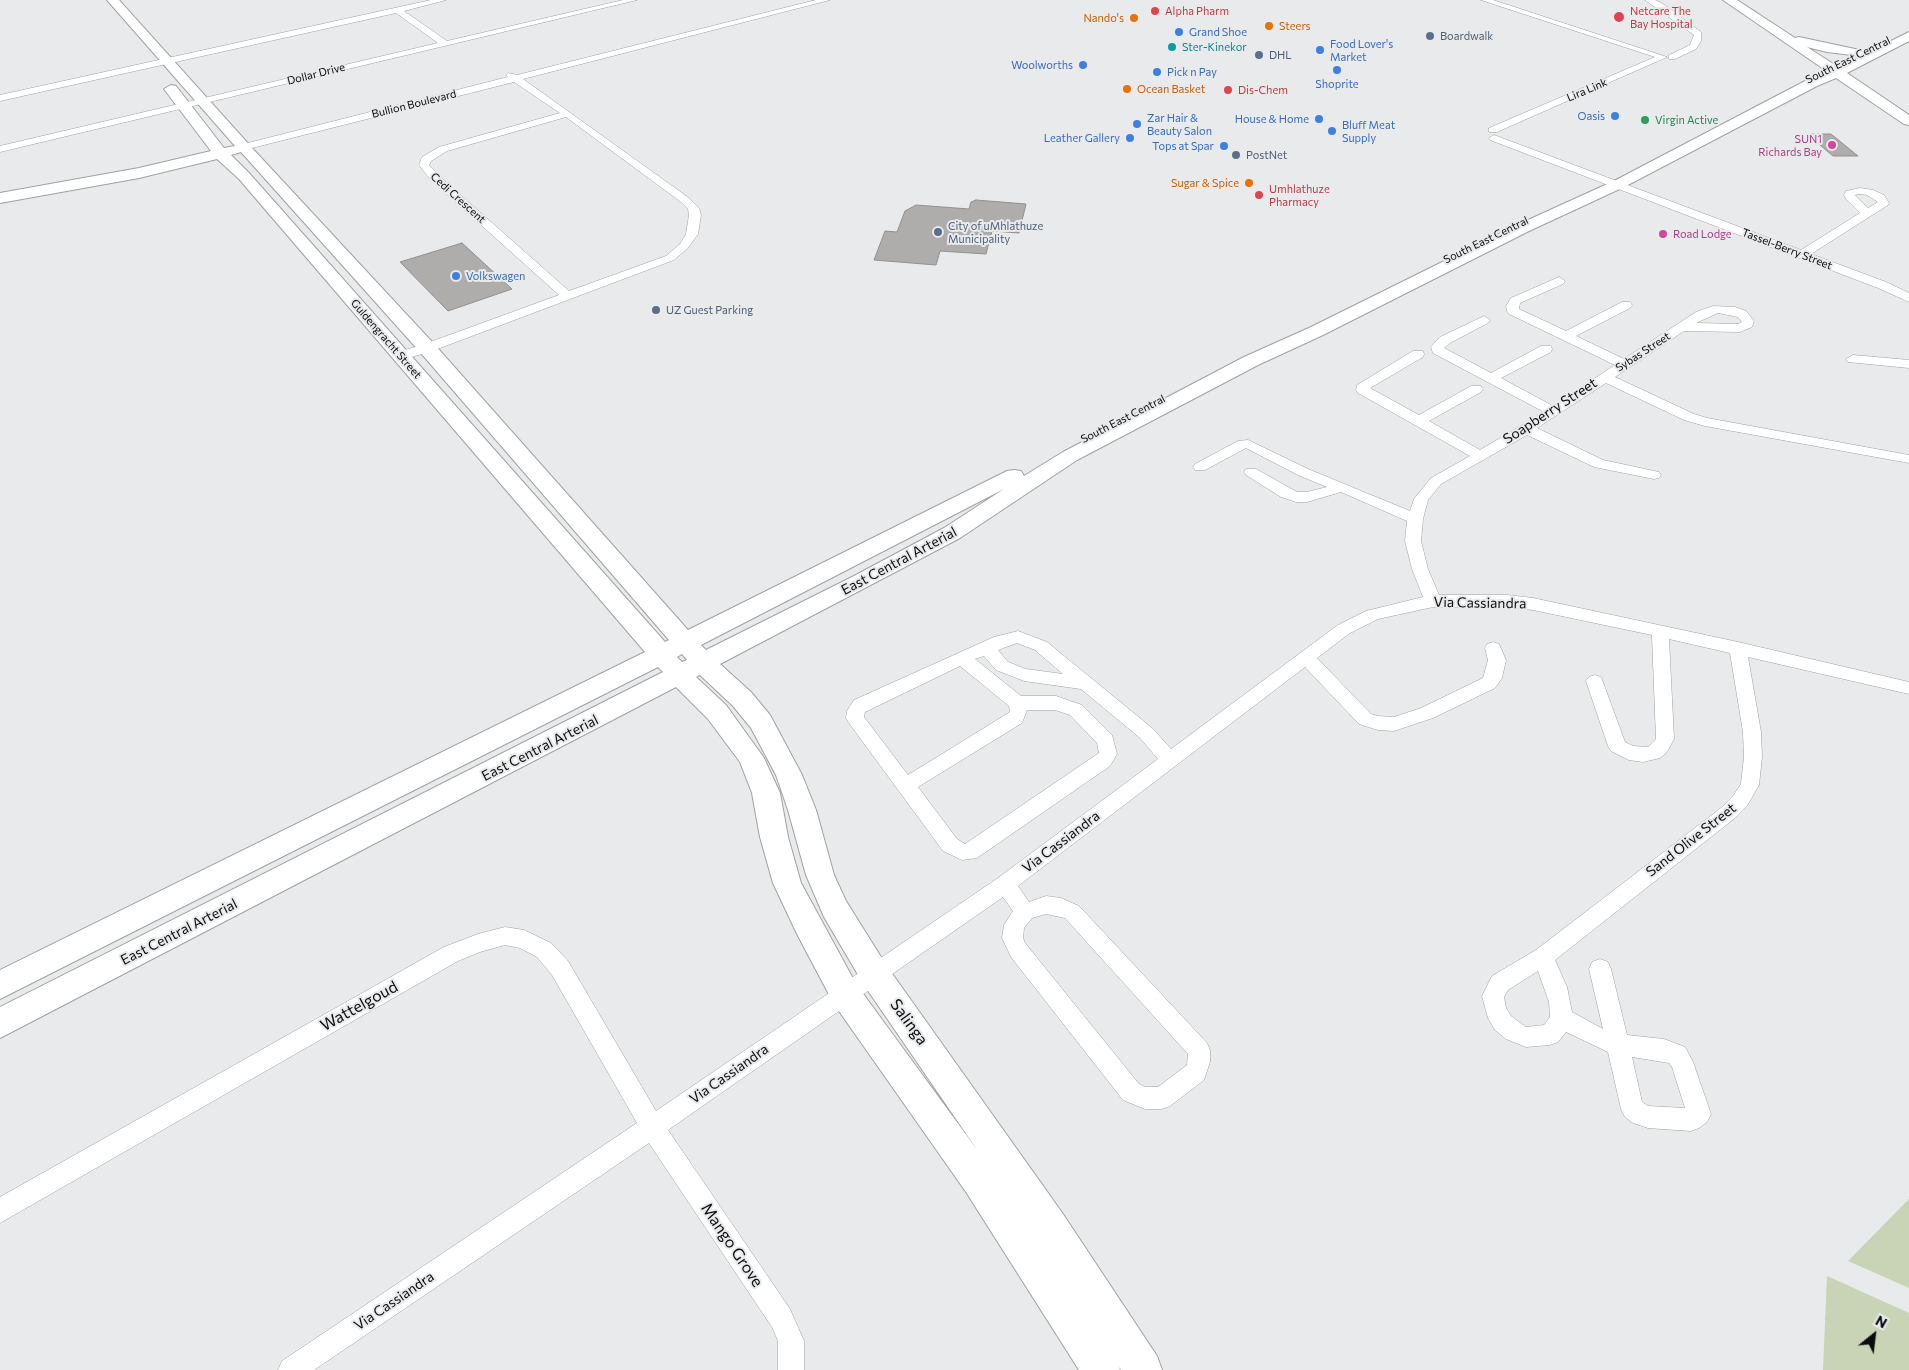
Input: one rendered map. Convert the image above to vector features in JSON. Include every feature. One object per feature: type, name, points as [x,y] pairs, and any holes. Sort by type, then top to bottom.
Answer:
[{"type":"street","name":"Guldengracht Street","points":[[113,0],[427,348],[683,659]]},
{"type":"street","points":[[0,98],[442,0]]},
{"type":"street","name":"Dollar Drive","points":[[0,149],[633,0]]},
{"type":"street","name":"Bullion Boulevard","points":[[0,196],[167,167],[241,140],[512,72],[556,68],[813,1],[826,0]]},
{"type":"street","points":[[1485,0],[1669,57]]},
{"type":"street","points":[[1489,0],[1669,57]]},
{"type":"street","name":"Lira Link","points":[[1613,182],[1520,146],[1498,135],[1694,47],[1698,34],[1649,0]]},
{"type":"street","points":[[1729,0],[1805,52],[1869,89],[1909,115]]},
{"type":"street","points":[[1735,0],[1909,121]]},
{"type":"street","points":[[397,10],[444,43]]},
{"type":"street","name":"South East Central","points":[[1066,453],[1336,312],[1613,182],[1860,59],[1909,31]]},
{"type":"street","name":"South East Central","points":[[1867,55],[1909,36]]},
{"type":"street","points":[[1792,39],[1867,55],[1859,69],[1869,89]]},
{"type":"street","name":"Guldengracht Street","points":[[139,51],[186,106],[216,148],[244,176],[400,356],[683,659]]},
{"type":"street","points":[[1805,52],[1812,64],[1809,78]]},
{"type":"street","points":[[530,88],[537,79],[556,68]]},
{"type":"street","name":"South East Central","points":[[1613,182],[1726,124],[1809,78],[1836,70]]},
{"type":"street","points":[[400,356],[427,348],[670,258],[688,241],[695,215],[693,208],[685,200],[530,88],[512,72]]},
{"type":"street","points":[[1787,96],[1810,91],[1834,92],[1860,97],[1893,111]]},
{"type":"street","name":"Cedi Crescent","points":[[566,295],[424,165],[426,159],[442,148],[568,114]]},
{"type":"street","name":"Bullion Boulevard","points":[[0,196],[216,148]]},
{"type":"street","points":[[167,167],[213,164],[244,176]]},
{"type":"street","name":"Tassel-Berry Street","points":[[1613,182],[1882,285],[1909,298]]},
{"type":"street","points":[[1801,255],[1867,213]]},
{"type":"street","points":[[1559,281],[1515,301],[1512,309],[1624,364]]},
{"type":"street","points":[[1566,336],[1626,305]]},
{"type":"street","points":[[1484,320],[1445,340],[1437,349],[1553,411]]},
{"type":"street","name":"Sybas Street","points":[[1604,377],[1682,327]]},
{"type":"street","points":[[1491,379],[1546,349]]},
{"type":"street","points":[[1418,354],[1364,385],[1363,390],[1479,455]]},
{"type":"street","points":[[1853,359],[1909,364]]},
{"type":"street","name":"Soapberry Street","points":[[1433,601],[1420,569],[1413,541],[1415,520],[1421,499],[1436,481],[1526,429],[1604,377],[1689,417],[1705,422],[1909,460]]},
{"type":"street","points":[[1419,421],[1476,389]]},
{"type":"street","points":[[1526,429],[1592,461],[1654,475]]},
{"type":"street","points":[[1200,467],[1243,444],[1248,444],[1303,472],[1339,488],[1366,497],[1415,520]]},
{"type":"street","name":"East Central Arterial","points":[[0,985],[683,659],[952,533],[1066,453]]},
{"type":"street","points":[[1251,472],[1286,494],[1296,497],[1306,497],[1339,488]]},
{"type":"street","name":"Via Cassiandra","points":[[291,1370],[875,975],[1005,884],[1344,628],[1372,615],[1433,601],[1507,601],[1533,604],[1738,648],[1909,688]]},
{"type":"street","points":[[1595,681],[1617,746],[1629,753],[1643,755],[1653,753],[1661,747],[1665,740],[1660,631]]},
{"type":"street","points":[[1017,703],[1056,703],[1076,710],[1106,740],[1108,754],[1103,761],[970,852],[962,852],[950,845],[855,718],[856,711],[860,705],[1000,641],[1018,637],[1041,646],[1146,732],[1170,760]]},
{"type":"street","points":[[987,648],[1002,666],[1024,674],[1084,683]]},
{"type":"street","points":[[1306,657],[1365,719],[1371,722],[1394,724],[1427,713],[1489,683],[1493,678],[1497,660],[1493,648]]},
{"type":"street","name":"Sand Olive Street","points":[[1561,1018],[1550,1035],[1526,1037],[1514,1032],[1502,1022],[1496,1010],[1494,996],[1500,984],[1543,957],[1728,813],[1740,801],[1750,785],[1753,757],[1752,732],[1738,648]]},
{"type":"street","points":[[906,785],[1016,718],[1019,712],[1017,703],[962,658]]},
{"type":"street","points":[[683,659],[751,758],[766,794],[774,837],[788,883],[807,926],[845,994],[978,1180],[1102,1370]]},
{"type":"street","name":"East Central Arterial","points":[[0,1024],[683,659]]},
{"type":"street","name":"Salinga","points":[[683,659],[742,699],[761,722],[789,775],[802,810],[820,876],[834,908],[875,975],[1011,1170],[1143,1370]]},
{"type":"street","points":[[1005,884],[1025,912]]},
{"type":"street","points":[[1046,906],[1061,907],[1072,912],[1199,1050],[1199,1062],[1196,1072],[1162,1098],[1145,1098],[1131,1092],[1018,950],[1012,938],[1014,925],[1025,912],[1046,906]]},
{"type":"street","name":"Wattelgoud","points":[[0,1211],[451,954],[478,943],[505,936],[524,939],[544,950],[560,968],[652,1127]]},
{"type":"street","points":[[1543,957],[1556,986],[1561,1018],[1603,1040],[1618,1045],[1600,969]]},
{"type":"street","name":"Mango Grove","points":[[652,1127],[781,1318],[791,1340],[791,1370]]},
{"type":"green space","points":[[1909,1199],[1909,1288],[1848,1261]]},
{"type":"green space","points":[[1827,1276],[1909,1313],[1909,1370],[1823,1370]]},
{"type":"building","name":"SUN1 Richards Bay","points":[[1807,134],[1831,134],[1858,156],[1833,156]]},
{"type":"building","name":"City of uMhlathuze Municipality","points":[[976,200],[1026,204],[1019,233],[992,231],[986,254],[940,251],[936,265],[874,260],[885,231],[897,232],[905,211],[916,205],[969,209],[971,202]]},
{"type":"building","name":"Volkswagen","points":[[462,243],[512,289],[448,311],[400,262]]},
{"type":"place","name":"Alpha Pharm","points":[[1155,11]]},
{"type":"place","name":"Netcare The Bay Hospital","points":[[1619,17]]},
{"type":"place","name":"Nando's","points":[[1134,18]]},
{"type":"place","name":"Steers","points":[[1269,26]]},
{"type":"place","name":"Grand Shoe","points":[[1179,32]]},
{"type":"place","name":"Boardwalk","points":[[1430,36]]},
{"type":"place","name":"Ster-Kinekor","points":[[1172,47]]},
{"type":"place","name":"Food Lover's Market","points":[[1320,50]]},
{"type":"place","name":"DHL","points":[[1259,55]]},
{"type":"place","name":"Woolworths","points":[[1083,65]]},
{"type":"place","name":"Shoprite","points":[[1337,70]]},
{"type":"place","name":"Pick n Pay","points":[[1157,72]]},
{"type":"place","name":"Ocean Basket","points":[[1127,89]]},
{"type":"place","name":"Dis-Chem","points":[[1228,90]]},
{"type":"place","name":"Oasis","points":[[1615,116]]},
{"type":"place","name":"House & Home","points":[[1319,119]]},
{"type":"place","name":"Virgin Active","points":[[1645,120]]},
{"type":"place","name":"Zar Hair & Beauty Salon","points":[[1137,124]]},
{"type":"place","name":"Bluff Meat Supply","points":[[1332,131]]},
{"type":"place","name":"Leather Gallery","points":[[1130,138]]},
{"type":"place","name":"SUN1 Richards Bay","points":[[1832,145]]},
{"type":"place","name":"Tops at Spar","points":[[1224,146]]},
{"type":"place","name":"PostNet","points":[[1236,155]]},
{"type":"place","name":"Sugar & Spice","points":[[1249,183]]},
{"type":"place","name":"Umhlathuze Pharmacy","points":[[1259,195]]},
{"type":"place","name":"City of uMhlathuze Municipality","points":[[938,232]]},
{"type":"place","name":"Road Lodge","points":[[1663,234]]},
{"type":"place","name":"Volkswagen","points":[[456,276]]},
{"type":"place","name":"UZ Guest Parking","points":[[656,310]]}]
